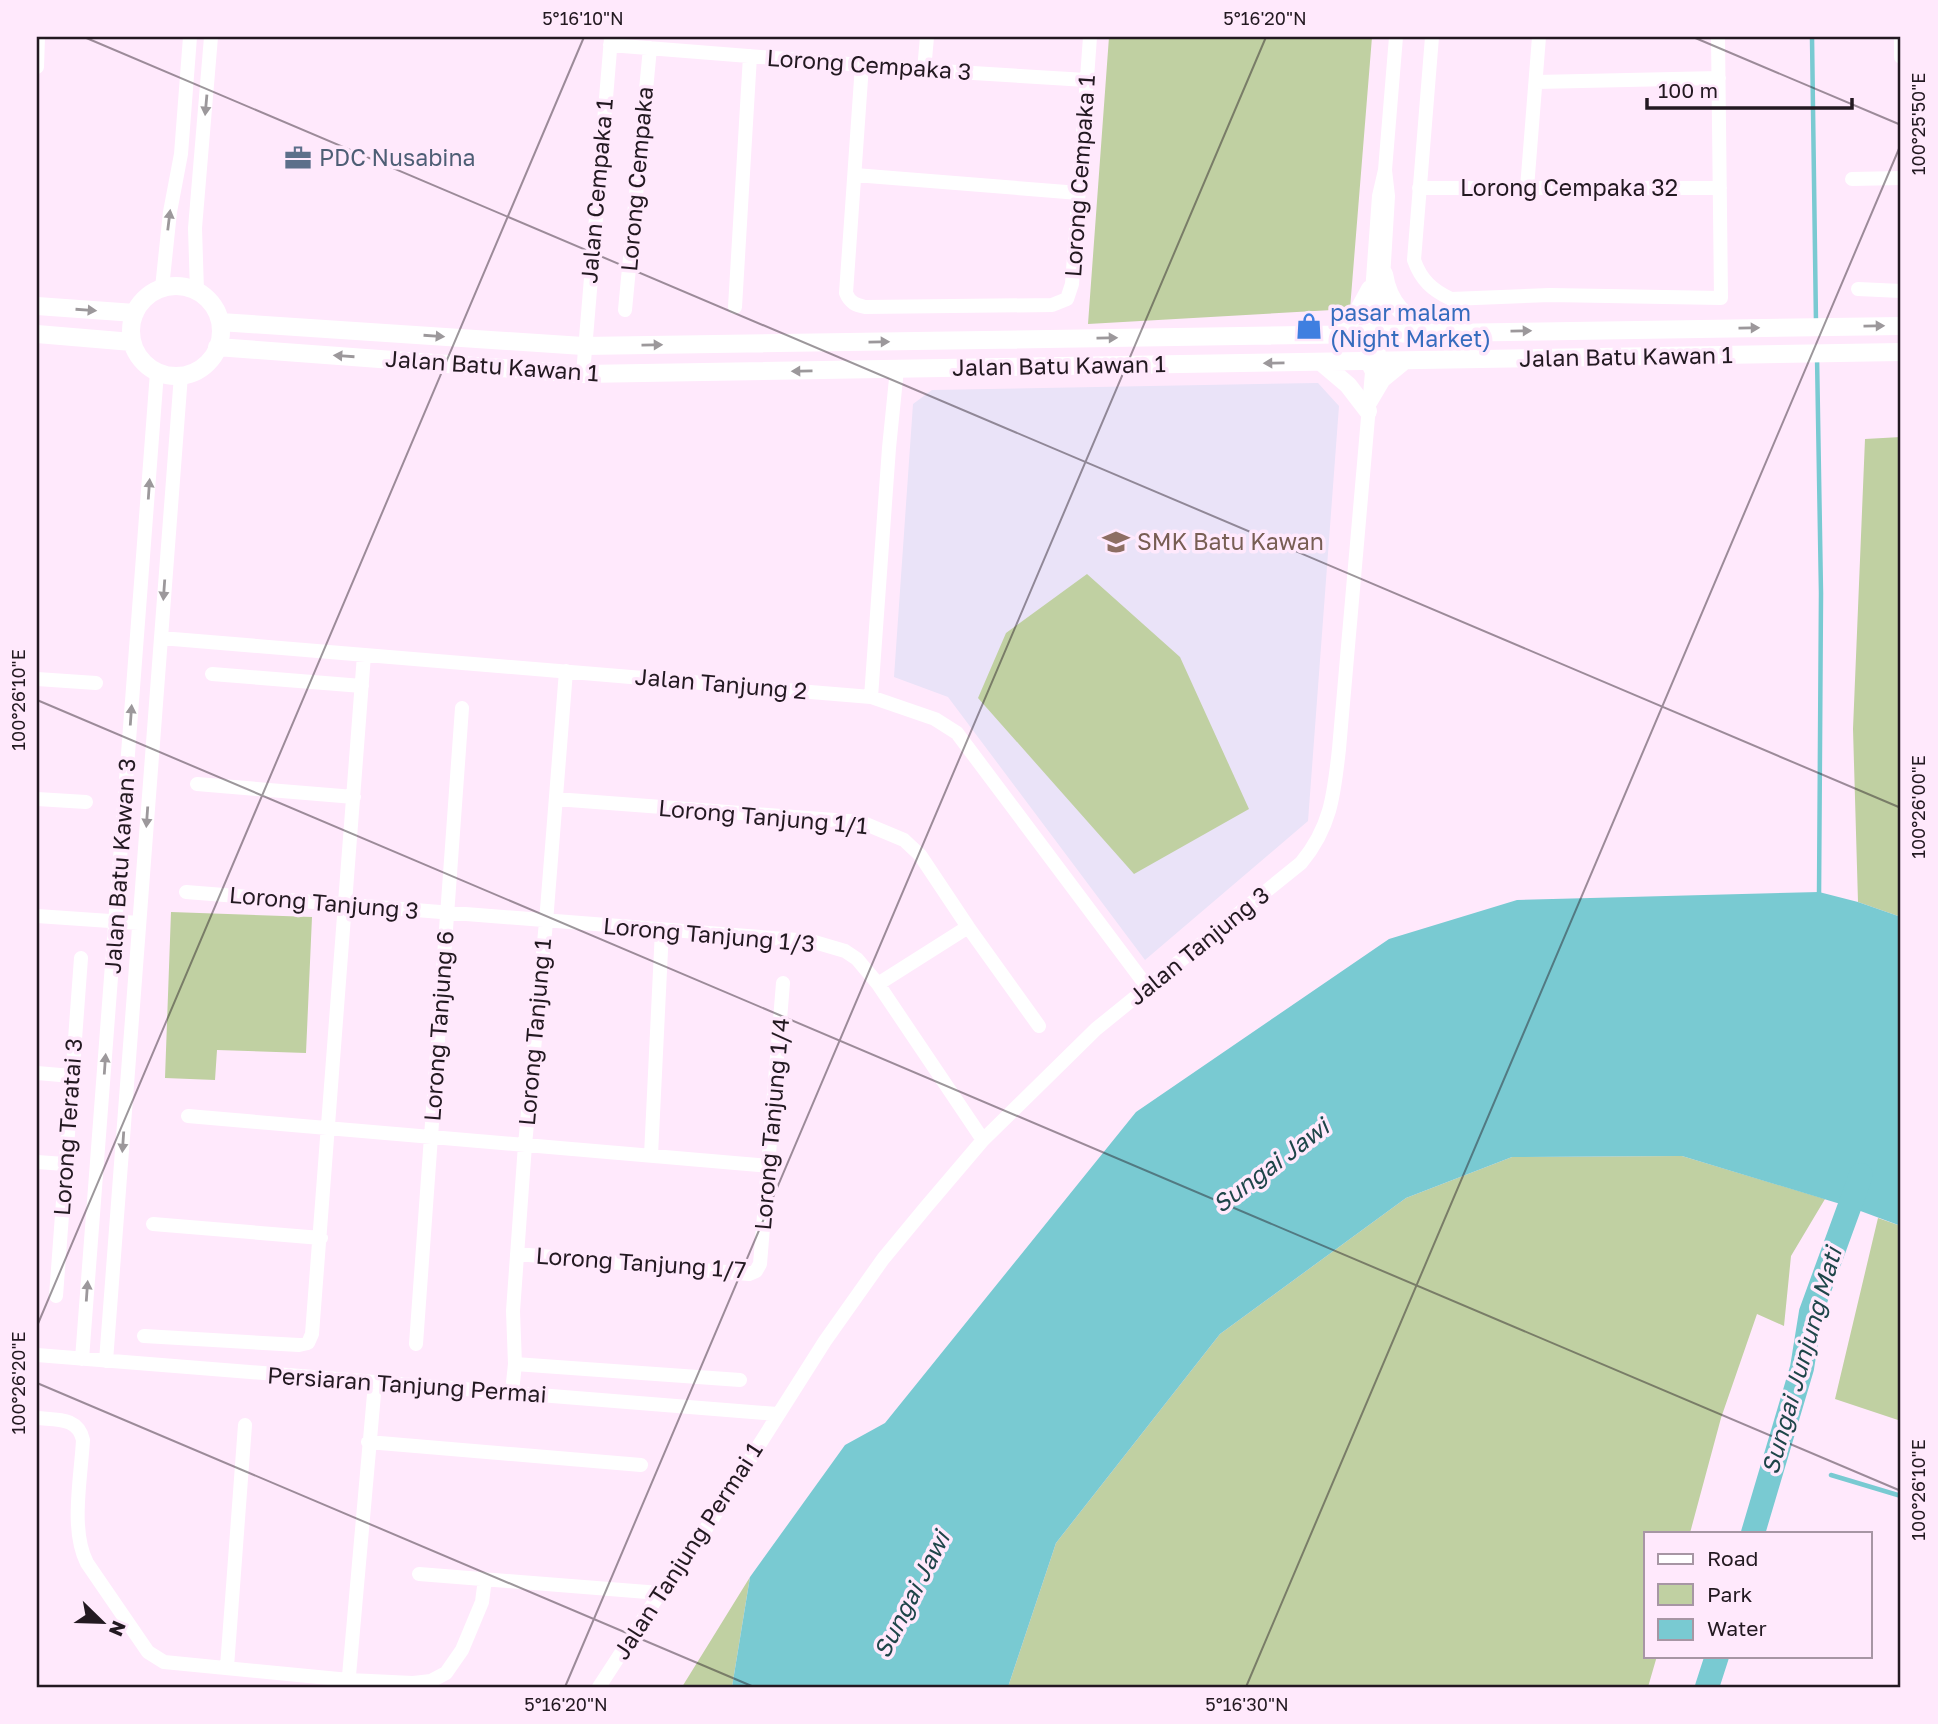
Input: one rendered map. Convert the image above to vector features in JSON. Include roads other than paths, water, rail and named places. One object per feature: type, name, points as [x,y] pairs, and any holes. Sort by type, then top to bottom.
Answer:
[{"type":"street","points":[[37,67],[38,37]]},
{"type":"street","points":[[162,288],[170,212],[181,154],[190,37]]},
{"type":"street","points":[[197,291],[195,228],[211,37]]},
{"type":"street","points":[[924,70],[927,37]]},
{"type":"street","name":"Lorong Cempaka 1","points":[[855,175],[846,293],[853,303],[866,307],[1052,305],[1067,299],[1071,292],[1090,37]]},
{"type":"street","points":[[1374,333],[1370,289],[1378,196],[1385,170],[1395,37]]},
{"type":"street","points":[[1432,37],[1414,260],[1426,284],[1451,299],[1550,295],[1721,298],[1718,37]]},
{"type":"street","points":[[1527,188],[1539,37]]},
{"type":"street","points":[[1901,37],[1901,57]]},
{"type":"street","name":"Lorong Cempaka 3","points":[[610,41],[650,48],[1086,80]]},
{"type":"street","name":"Jalan Cempaka 1","points":[[583,374],[583,346],[610,41]]},
{"type":"street","name":"Lorong Cempaka","points":[[625,310],[650,48]]},
{"type":"street","points":[[735,307],[750,56]]},
{"type":"street","points":[[862,65],[855,175],[1079,193]]},
{"type":"street","points":[[1536,82],[1719,78]]},
{"type":"street","points":[[1374,333],[1384,274],[1388,196],[1385,170]]},
{"type":"street","points":[[1852,178],[1901,178]]},
{"type":"street","name":"Lorong Cempaka 32","points":[[1419,188],[1720,188]]},
{"type":"street","points":[[1384,274],[1387,293],[1401,311],[1418,324],[1439,333]]},
{"type":"street","points":[[186,287],[197,291],[207,299],[220,322],[217,347],[203,366],[181,376],[169,376],[146,365],[132,342],[131,327],[135,313],[150,294],[162,288],[186,287]]},
{"type":"street","points":[[1331,335],[1356,315],[1370,289]]},
{"type":"street","points":[[1858,289],[1901,290]]},
{"type":"street","points":[[37,306],[135,313]]},
{"type":"street","name":"Jalan Batu Kawan 1","points":[[220,322],[583,346],[1901,326]]},
{"type":"street","name":"Jalan Tanjung 3","points":[[777,1414],[883,1259],[984,1140],[1096,1029],[1301,863],[1316,846],[1333,800],[1339,749],[1374,333]]},
{"type":"street","points":[[37,334],[132,342]]},
{"type":"street","name":"Jalan Batu Kawan 1","points":[[217,347],[583,374],[1322,363],[1372,365],[1404,361],[1901,352]]},
{"type":"street","points":[[1322,363],[1369,406],[1382,379],[1404,361]]},
{"type":"street","points":[[871,697],[897,369]]},
{"type":"street","name":"Jalan Batu Kawan 3","points":[[82,1359],[157,372]]},
{"type":"street","name":"Jalan Batu Kawan 3","points":[[106,1361],[181,376]]},
{"type":"street","name":"Jalan Tanjung 2","points":[[160,638],[871,697],[935,719],[957,733],[1148,988]]},
{"type":"street","points":[[144,1336],[299,1345],[308,1343],[312,1334],[365,654]]},
{"type":"street","name":"Lorong Tanjung 1","points":[[512,1392],[515,1364],[513,1311],[524,1145],[546,922],[566,671]]},
{"type":"street","points":[[212,674],[362,686]]},
{"type":"street","points":[[37,679],[96,683]]},
{"type":"street","name":"Lorong Tanjung 6","points":[[416,1344],[462,708]]},
{"type":"street","points":[[197,784],[354,797]]},
{"type":"street","points":[[37,799],[86,802]]},
{"type":"street","name":"Lorong Tanjung 1/1","points":[[556,799],[861,822],[884,830],[904,840],[920,855],[1040,1026]]},
{"type":"street","name":"Lorong Tanjung 3","points":[[186,892],[546,922]]},
{"type":"street","points":[[37,916],[139,923]]},
{"type":"street","name":"Lorong Tanjung 1/3","points":[[546,922],[828,944],[857,959],[878,984],[984,1140]]},
{"type":"street","points":[[878,984],[968,927]]},
{"type":"street","points":[[651,1156],[662,930]]},
{"type":"street","name":"Lorong Teratai 3","points":[[55,1296],[80,958]]},
{"type":"street","name":"Lorong Tanjung 1/4","points":[[760,1264],[783,984]]},
{"type":"street","points":[[37,1073],[72,1076]]},
{"type":"street","points":[[188,1116],[769,1166]]},
{"type":"street","points":[[37,1162],[65,1164]]},
{"type":"street","points":[[153,1224],[321,1238]]},
{"type":"street","name":"Lorong Tanjung 1/7","points":[[517,1254],[749,1274],[757,1271],[760,1264]]},
{"type":"street","name":"Persiaran Tanjung Permai","points":[[37,1355],[777,1414]]},
{"type":"street","points":[[515,1364],[740,1380]]},
{"type":"street","points":[[349,1683],[375,1383]]},
{"type":"street","name":"Jalan Tanjung Permai 1","points":[[599,1687],[660,1593],[702,1535],[777,1414]]},
{"type":"street","points":[[37,1418],[65,1420],[78,1426],[82,1432],[78,1532],[81,1551],[149,1652],[164,1662],[227,1667],[349,1683],[431,1681],[446,1673],[462,1650],[482,1602],[485,1579]]},
{"type":"street","points":[[227,1667],[245,1425]]},
{"type":"street","points":[[368,1442],[640,1465]]},
{"type":"street","points":[[419,1574],[660,1593]]},
{"type":"water","name":"Sungai Jawi","points":[[1819,892],[1901,917],[1901,1226],[1847,1206],[1682,1156],[1512,1157],[1406,1198],[1220,1334],[1056,1543],[1008,1687],[732,1687],[750,1577],[845,1445],[885,1423],[1136,1112],[1389,939],[1517,900]]},
{"type":"waterway","points":[[1812,37],[1816,323]]},
{"type":"waterway","points":[[1817,356],[1821,593],[1819,897]]},
{"type":"waterway","name":"Sungai Junjung Mati","points":[[1753,1532],[1802,1368],[1811,1312],[1861,1175]]},
{"type":"waterway","points":[[1831,1475],[1901,1496]]},
{"type":"waterway","name":"Sungai Junjung Mati","points":[[1707,1687],[1716,1658]]},
{"type":"place","name":"PDC Nusabina","points":[[298,158]]},
{"type":"place","name":"pasar malam (Night Market)","points":[[1309,326]]},
{"type":"place","name":"SMK Batu Kawan","points":[[1116,542]]}]
